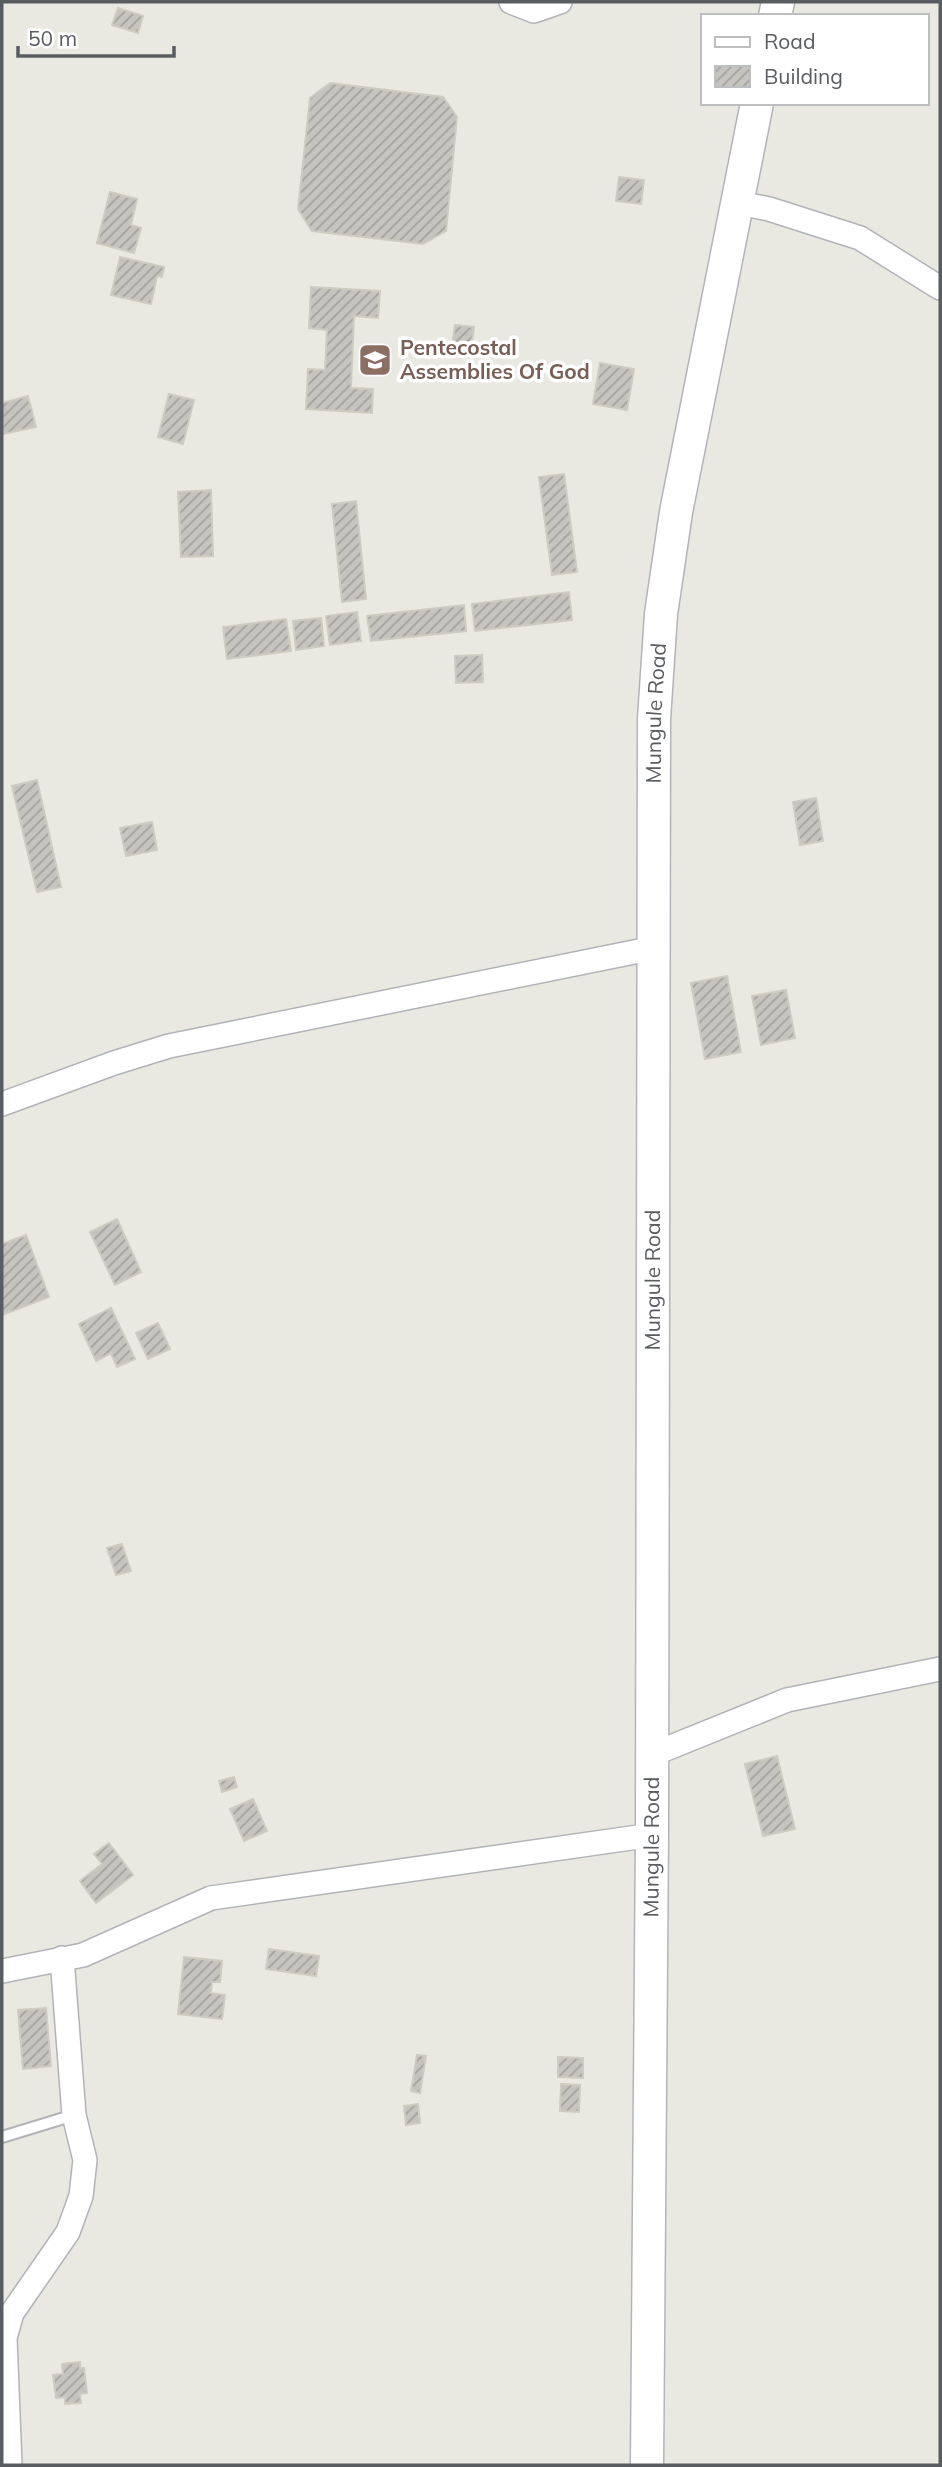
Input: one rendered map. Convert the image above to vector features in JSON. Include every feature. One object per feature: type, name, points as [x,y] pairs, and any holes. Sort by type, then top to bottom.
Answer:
[{"type":"street","points":[[511,2],[523,9],[534,11],[560,2]]},
{"type":"street","name":"Mungule Road","points":[[647,2465],[652,1835],[650,1755],[654,719],[661,614],[676,512],[757,105]]},
{"type":"street","points":[[739,203],[769,209],[860,238],[940,288]]},
{"type":"street","points":[[2,1104],[169,1046],[654,948]]},
{"type":"street","points":[[650,1755],[787,1700],[940,1669]]},
{"type":"street","points":[[2,1971],[83,1955],[211,1898],[652,1835]]},
{"type":"street","points":[[10,2465],[3,2340],[12,2313],[68,2232],[81,2196],[85,2160],[74,2115],[62,1958]]},
{"type":"lane","points":[[2,2137],[74,2115]]},
{"type":"building","points":[[118,8],[143,16],[138,33],[112,25]]},
{"type":"building","points":[[330,83],[443,97],[457,117],[446,231],[423,244],[312,231],[298,209],[310,98]]},
{"type":"building","points":[[619,177],[644,180],[641,204],[616,201]]},
{"type":"building","points":[[110,192],[137,199],[131,225],[141,228],[134,253],[97,243]]},
{"type":"building","points":[[120,257],[164,267],[162,277],[157,276],[151,304],[111,295]]},
{"type":"building","points":[[311,287],[380,291],[378,318],[354,316],[351,388],[373,389],[372,413],[306,409],[308,369],[325,370],[327,330],[309,328]]},
{"type":"building","points":[[455,325],[474,327],[470,356],[451,353]]},
{"type":"building","points":[[600,363],[634,369],[627,410],[593,404]]},
{"type":"building","points":[[169,394],[194,400],[183,444],[158,437]]},
{"type":"building","points":[[28,396],[36,427],[3,434],[2,403]]},
{"type":"building","points":[[564,474],[577,572],[552,575],[539,477]]},
{"type":"building","points":[[211,490],[213,556],[181,557],[178,492]]},
{"type":"building","points":[[356,501],[366,599],[342,602],[332,504]]},
{"type":"building","points":[[569,592],[572,620],[475,631],[472,604]]},
{"type":"building","points":[[464,605],[466,631],[371,641],[367,616]]},
{"type":"building","points":[[357,612],[361,641],[330,645],[326,616]]},
{"type":"building","points":[[321,618],[324,646],[296,650],[293,621]]},
{"type":"building","points":[[286,619],[291,651],[227,659],[223,627]]},
{"type":"building","points":[[482,655],[483,682],[456,683],[455,656]]},
{"type":"building","points":[[37,780],[61,887],[37,892],[12,786]]},
{"type":"building","points":[[816,798],[823,841],[800,845],[793,802]]},
{"type":"building","points":[[152,822],[157,850],[126,856],[120,828]]},
{"type":"building","points":[[727,976],[741,1052],[705,1059],[691,983]]},
{"type":"building","points":[[786,990],[795,1038],[761,1045],[752,996]]},
{"type":"building","points":[[117,1219],[141,1272],[115,1285],[90,1232]]},
{"type":"building","points":[[26,1235],[49,1297],[2,1315],[2,1244]]},
{"type":"building","points":[[111,1308],[135,1359],[117,1367],[111,1353],[96,1361],[79,1324]]},
{"type":"building","points":[[158,1323],[170,1349],[148,1359],[136,1333]]},
{"type":"building","points":[[122,1544],[131,1571],[116,1575],[107,1548]]},
{"type":"building","points":[[777,1756],[795,1829],[763,1836],[745,1764]]},
{"type":"building","points":[[234,1777],[237,1787],[222,1792],[219,1781]]},
{"type":"building","points":[[253,1799],[267,1831],[244,1841],[230,1809]]},
{"type":"building","points":[[109,1843],[133,1875],[96,1903],[80,1881],[102,1864],[94,1854]]},
{"type":"building","points":[[269,1949],[319,1956],[316,1976],[266,1969]]},
{"type":"building","points":[[184,1957],[222,1961],[220,1982],[212,1982],[211,1993],[225,1995],[222,2019],[178,2014]]},
{"type":"building","points":[[46,2008],[51,2066],[23,2069],[18,2010]]},
{"type":"building","points":[[417,2055],[426,2056],[420,2093],[411,2091]]},
{"type":"building","points":[[558,2057],[583,2058],[583,2078],[558,2077]]},
{"type":"building","points":[[561,2084],[580,2085],[579,2112],[560,2111]]},
{"type":"building","points":[[418,2104],[420,2123],[406,2125],[404,2106]]},
{"type":"building","points":[[80,2362],[80,2368],[84,2368],[87,2393],[80,2394],[81,2403],[65,2404],[65,2397],[56,2398],[53,2375],[63,2374],[62,2364]]},
{"type":"place","name":"Pentecostal Assemblies Of God","points":[[375,360]]}]
